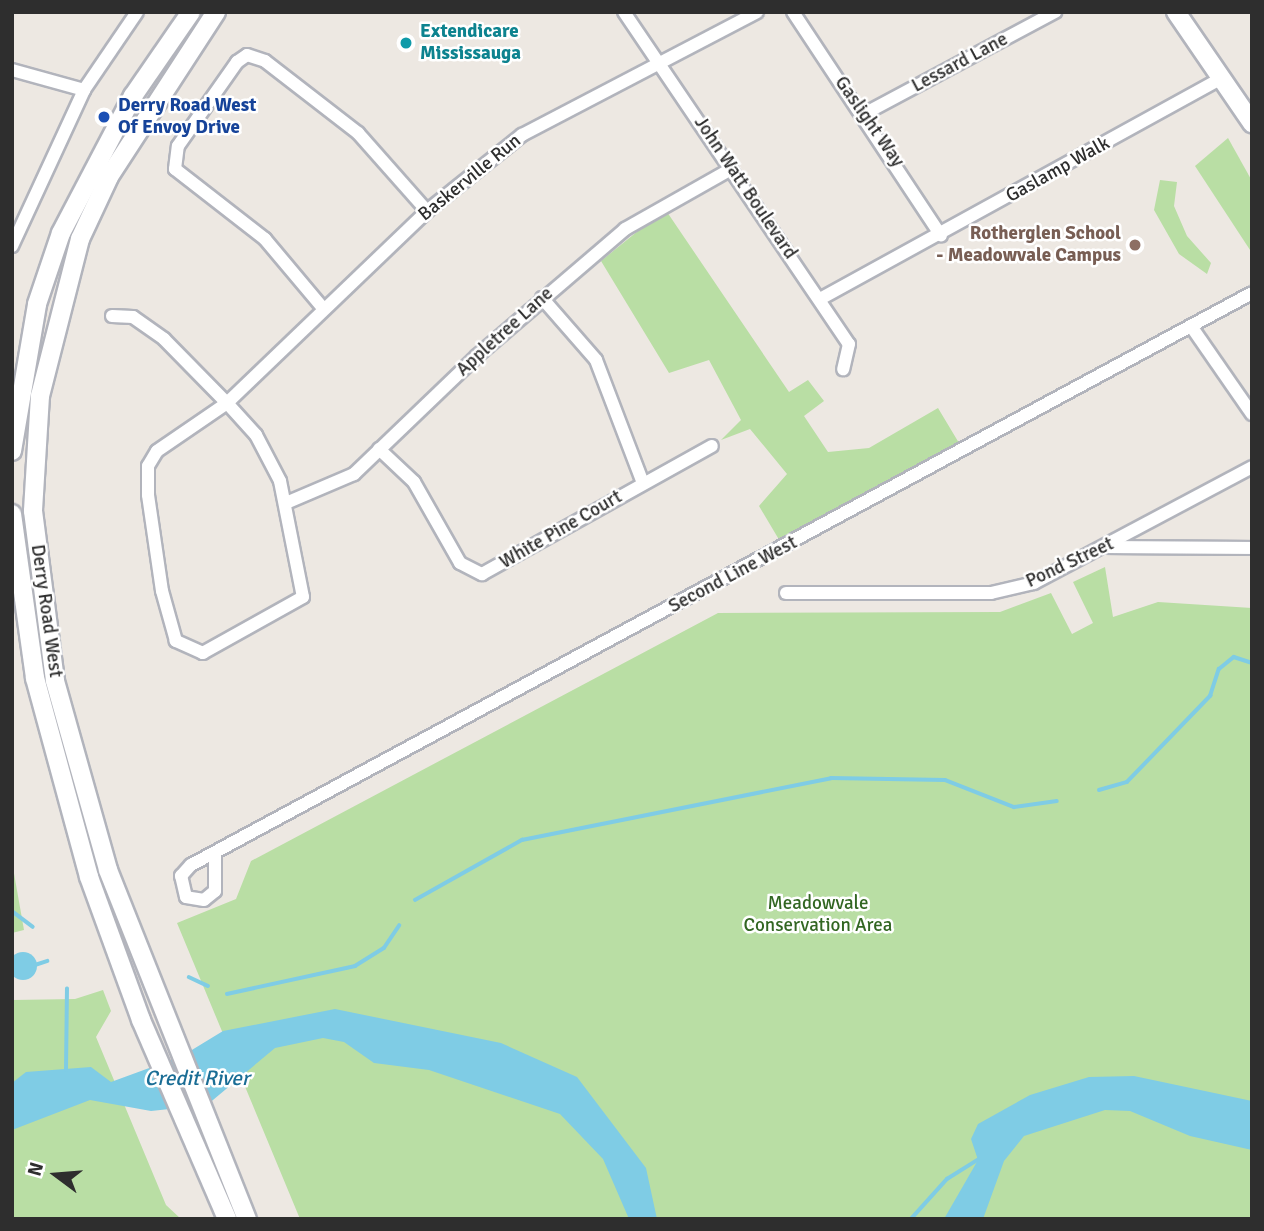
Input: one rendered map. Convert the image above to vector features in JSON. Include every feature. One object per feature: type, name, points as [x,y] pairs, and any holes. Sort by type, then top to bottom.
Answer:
[{"type":"main road","points":[[12,451],[37,304],[61,233],[133,96],[191,12]]},
{"type":"main road","name":"Derry Road West","points":[[216,12],[109,177],[80,239],[58,311],[33,454],[41,602],[55,681],[108,870],[159,1011],[247,1219]]},
{"type":"main road","points":[[1176,12],[1252,122]]},
{"type":"main road","name":"Derry Road West","points":[[12,514],[35,678],[89,877],[141,1020],[227,1219]]},
{"type":"street","points":[[12,246],[15,230],[84,90],[137,12]]},
{"type":"street","name":"John Watt Boulevard","points":[[624,12],[849,344],[843,369]]},
{"type":"street","name":"Baskerville Run","points":[[286,503],[303,597],[239,628],[211,650],[183,649],[162,591],[148,466],[157,451],[227,403],[322,307],[427,211],[522,135],[757,12]]},
{"type":"street","name":"Gaslight Way","points":[[793,12],[864,114],[941,236]]},
{"type":"street","name":"Lessard Lane","points":[[864,114],[1055,12]]},
{"type":"street","points":[[322,307],[265,239],[175,169],[178,146],[237,62],[247,55],[265,61],[358,133],[427,211]]},
{"type":"street","points":[[12,70],[84,90]]},
{"type":"street","name":"Gaslamp Walk","points":[[820,299],[941,236],[1221,79]]},
{"type":"street","name":"Appletree Lane","points":[[286,503],[354,474],[542,298],[625,229],[731,169]]},
{"type":"street","name":"Second Line West","points":[[215,856],[1252,293]]},
{"type":"street","points":[[542,298],[596,360],[643,482]]},
{"type":"street","points":[[112,316],[133,317],[164,339],[227,403],[267,450],[286,503]]},
{"type":"street","points":[[1191,326],[1252,414]]},
{"type":"street","name":"White Pine Court","points":[[379,449],[414,482],[460,563],[476,574],[521,555],[643,482],[712,446]]},
{"type":"street","name":"Pond Street","points":[[786,593],[991,593],[1034,583],[1108,547],[1252,467]]},
{"type":"street","points":[[1108,547],[1252,548]]},
{"type":"green space","points":[[1228,138],[1252,181],[1252,253],[1195,166]]},
{"type":"green space","points":[[1160,180],[1177,182],[1174,206],[1187,236],[1211,263],[1207,274],[1179,254],[1154,210]]},
{"type":"green space","points":[[665,209],[789,392],[808,380],[824,401],[804,416],[828,452],[869,448],[938,408],[959,443],[781,543],[759,506],[787,474],[750,429],[721,440],[741,420],[709,360],[669,373],[601,261]]},
{"type":"green space","name":"Meadowvale Conservation Area","points":[[1105,567],[1113,617],[1158,602],[1252,608],[1252,1219],[300,1219],[177,923],[236,899],[251,861],[718,613],[1000,612],[1051,593],[1072,634],[1093,623],[1073,582]]},
{"type":"green space","points":[[12,862],[24,930],[12,933]]},
{"type":"green space","points":[[103,990],[111,1011],[96,1037],[166,1205],[181,1219],[12,1219],[12,1000],[75,999]]},
{"type":"water","points":[[23,952],[33,956],[37,966],[33,976],[23,980],[13,976],[9,966],[13,956]]},
{"type":"water","name":"Credit River","points":[[335,1009],[501,1043],[577,1077],[646,1168],[657,1219],[629,1219],[603,1159],[560,1114],[429,1070],[374,1063],[344,1042],[323,1038],[275,1048],[207,1105],[151,1111],[90,1100],[12,1130],[12,1083],[26,1072],[91,1067],[111,1082],[182,1056],[223,1031]]},
{"type":"water","points":[[1134,1076],[1252,1101],[1252,1150],[1190,1136],[1130,1111],[1105,1110],[1024,1136],[1004,1161],[983,1219],[944,1219],[978,1160],[971,1139],[978,1124],[1030,1095],[1089,1077]]},
{"type":"waterway","points":[[1099,790],[1127,782],[1210,696],[1219,669],[1234,657],[1252,663]]},
{"type":"waterway","points":[[415,900],[522,840],[831,778],[945,780],[1014,807],[1057,801]]},
{"type":"waterway","points":[[12,911],[33,927]]},
{"type":"waterway","points":[[227,994],[355,966],[384,948],[399,926]]},
{"type":"waterway","points":[[32,966],[47,961]]},
{"type":"waterway","points":[[189,977],[208,986]]},
{"type":"waterway","points":[[66,1070],[67,989]]},
{"type":"waterway","points":[[911,1219],[947,1179],[978,1160]]},
{"type":"place","name":"Extendicare Mississauga","points":[[406,43]]},
{"type":"place","name":"Derry Road West Of Envoy Drive","points":[[104,117]]},
{"type":"place","name":"Rotherglen School - Meadowvale Campus","points":[[1135,245]]}]
